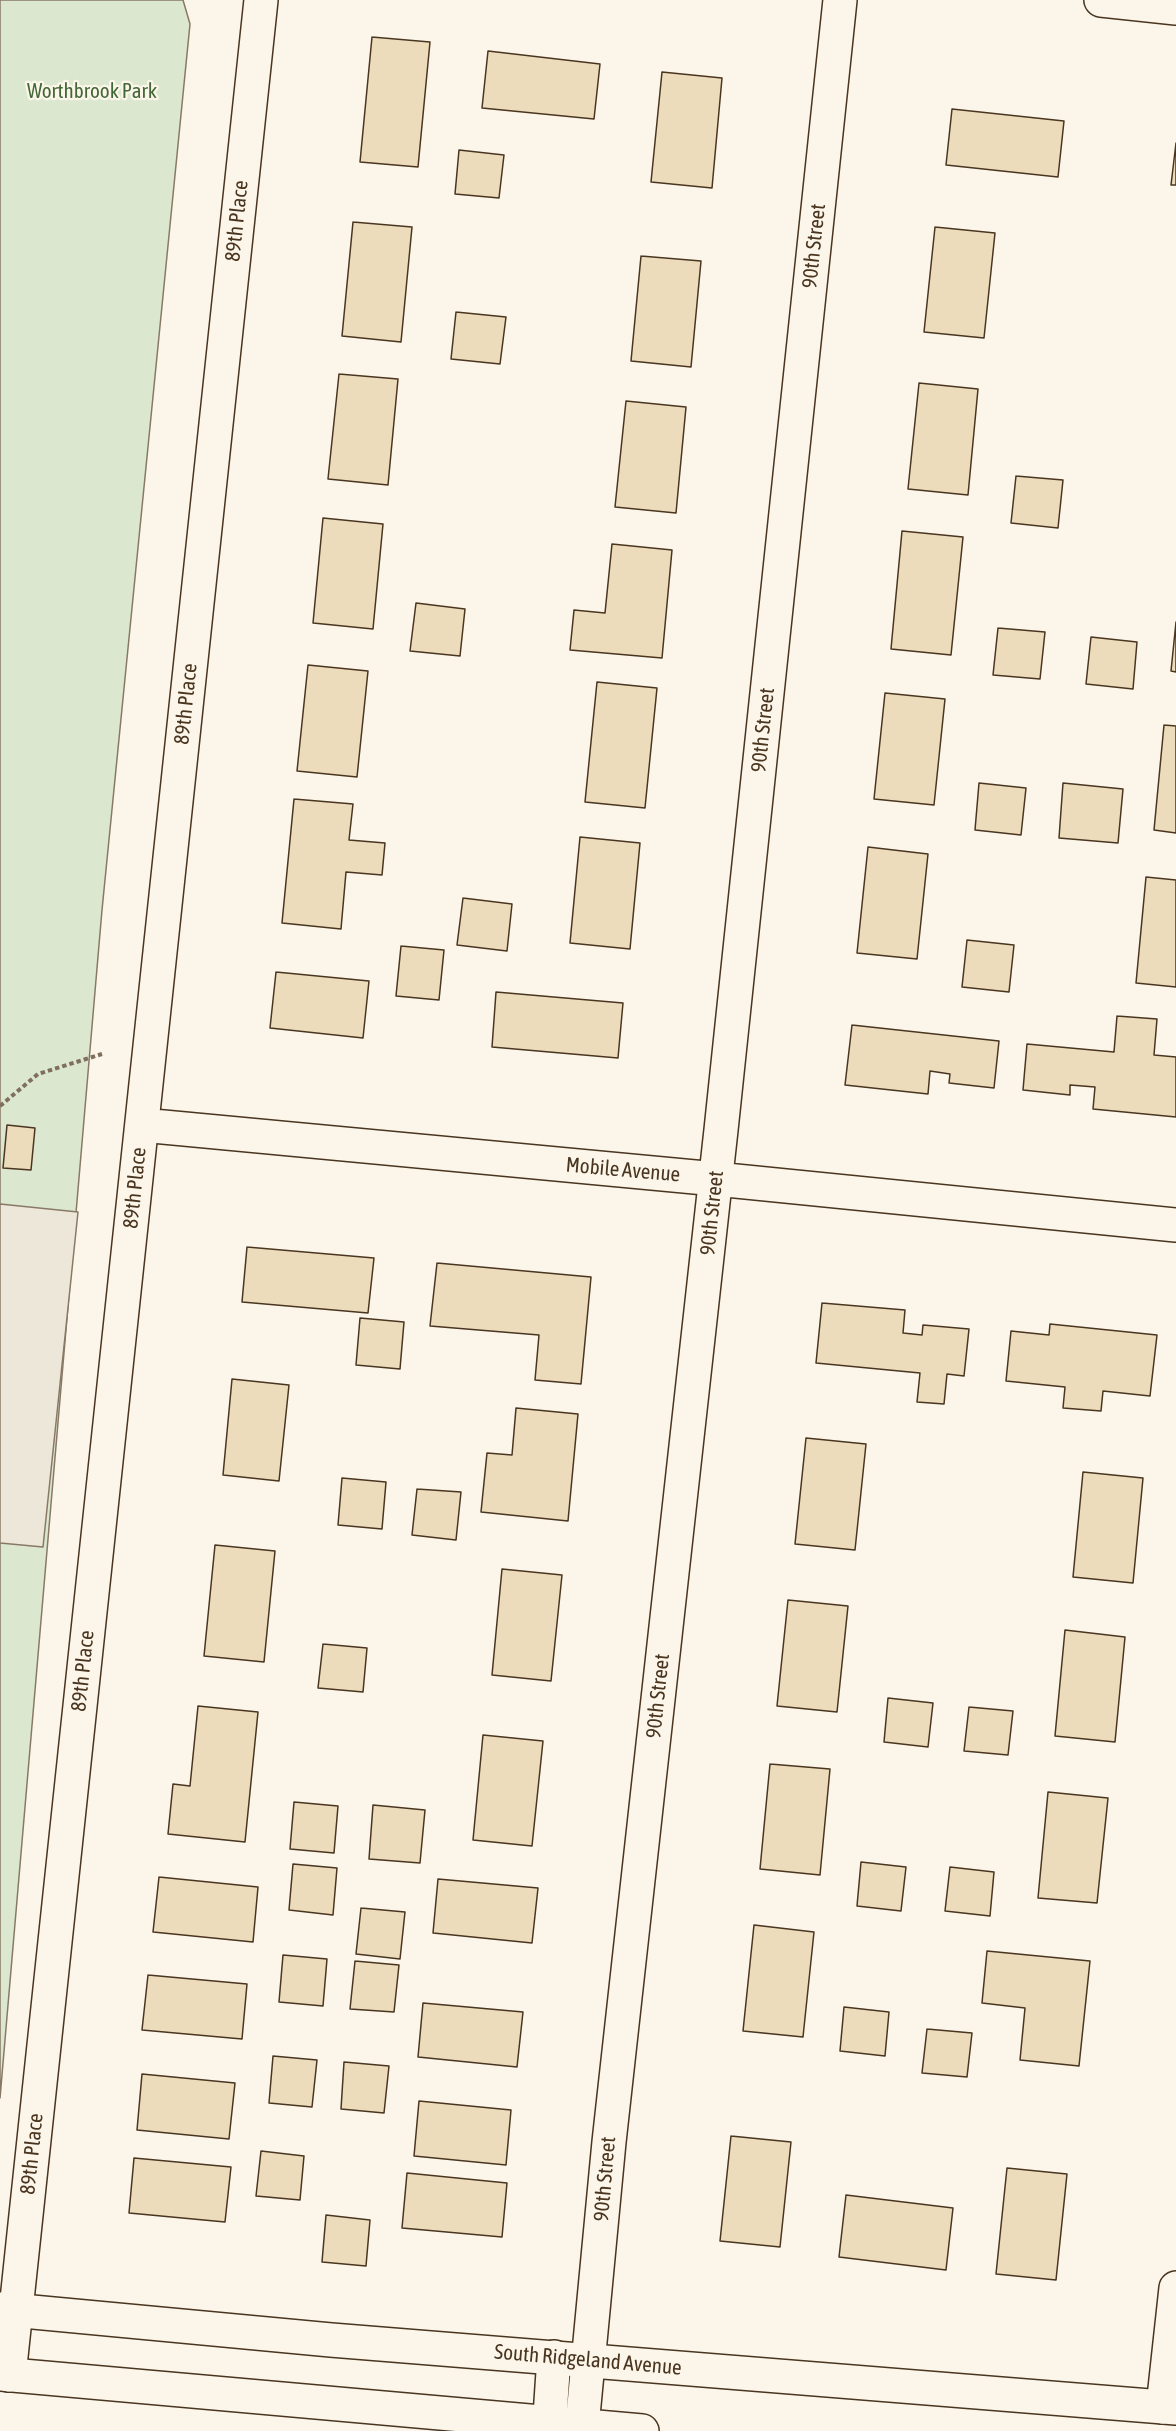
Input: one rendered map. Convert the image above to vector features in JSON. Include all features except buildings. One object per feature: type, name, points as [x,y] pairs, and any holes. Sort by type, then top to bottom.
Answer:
[{"type":"street","name":"89th Place","points":[[5,2375],[7,2309],[142,1125],[261,0]]},
{"type":"street","name":"90th Street","points":[[582,2426],[609,2142],[716,1179],[840,0]]},
{"type":"street","points":[[1101,0],[1176,8]]},
{"type":"street","name":"Mobile Avenue","points":[[142,1125],[1176,1225]]},
{"type":"street","points":[[1169,2408],[1176,2288]]},
{"type":"street","name":"South Ridgeland Avenue","points":[[7,2309],[331,2340],[1169,2408]]},
{"type":"street","points":[[549,2427],[554,2357]]},
{"type":"street","points":[[5,2375],[549,2427],[582,2426],[642,2431]]},
{"type":"path","points":[[0,1106],[38,1074],[102,1054]]},
{"type":"green space","name":"Worthbrook Park","points":[[0,0],[183,0],[190,24],[102,910],[0,2098]]},
{"type":"shaded area","points":[[0,1204],[78,1212],[43,1547],[0,1543]]}]
